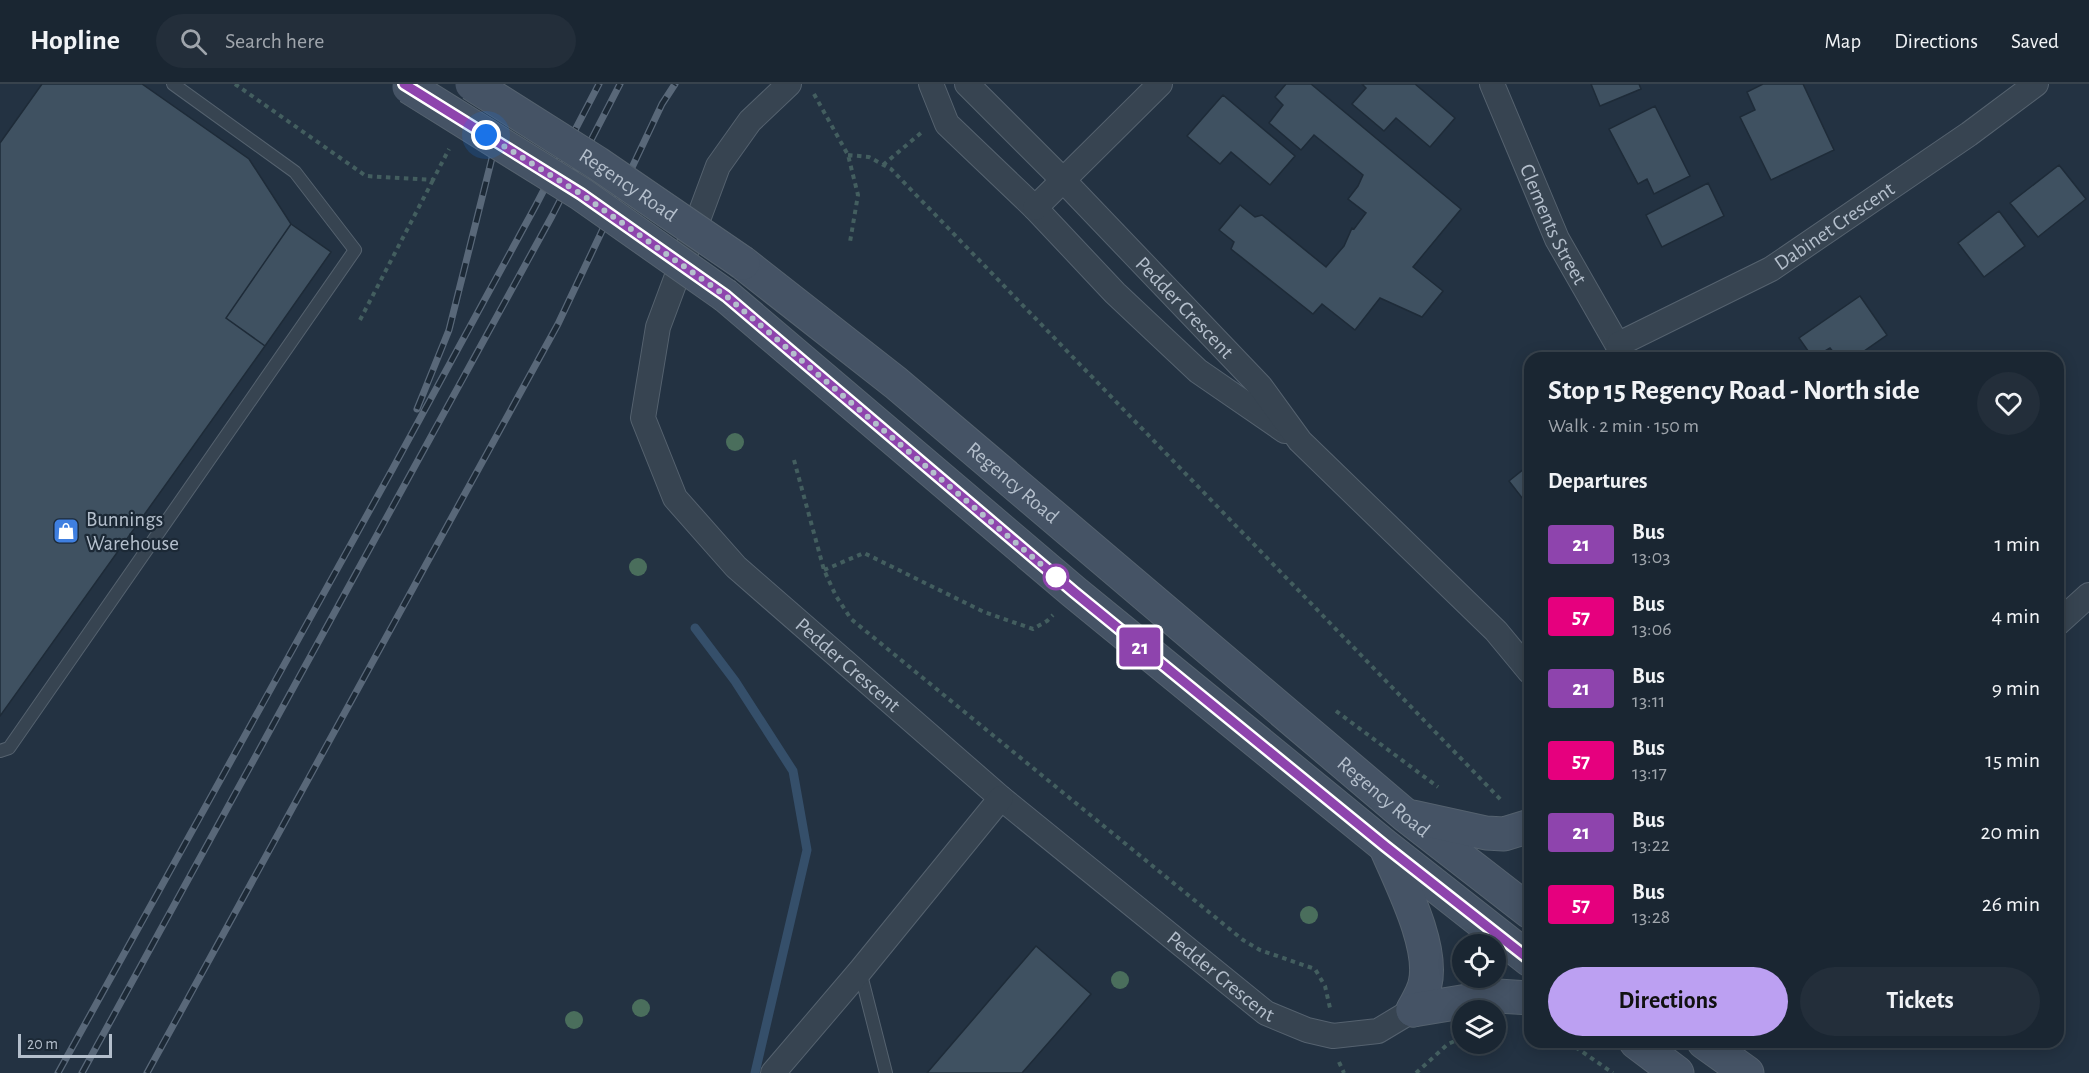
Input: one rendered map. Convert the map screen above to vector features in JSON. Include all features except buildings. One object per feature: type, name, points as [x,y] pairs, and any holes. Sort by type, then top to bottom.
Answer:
[{"type":"main road","name":"Regency Road","points":[[472,84],[597,163],[743,263],[896,383],[1405,815],[1524,907]]},
{"type":"main road","name":"Regency Road","points":[[406,86],[581,194],[726,296],[1074,592],[1385,846],[1524,955]]},
{"type":"main road","points":[[1405,815],[1486,833],[1504,834],[1518,831],[1518,817]]},
{"type":"main road","points":[[1385,846],[1410,903],[1425,952],[1425,984],[1413,1010]]},
{"type":"main road","points":[[1413,1010],[1498,996],[1524,998]]},
{"type":"main road","points":[[1644,1048],[1677,1073]]},
{"type":"main road","points":[[1712,1048],[1747,1073]]},
{"type":"street","name":"Pedder Crescent","points":[[789,84],[750,121],[718,166],[658,327],[643,418],[675,498],[736,567],[1001,798],[1266,1013],[1307,1030],[1333,1036],[1378,1031],[1413,1010]]},
{"type":"street","name":"Pedder Crescent","points":[[931,84],[947,124],[1035,208],[1115,293],[1198,371],[1300,441],[1496,631],[1524,665]]},
{"type":"street","name":"Pedder Crescent","points":[[967,84],[1063,180],[1260,386],[1300,441]]},
{"type":"street","points":[[1035,208],[1160,84]]},
{"type":"street","name":"Clements Street","points":[[1492,84],[1557,238],[1622,351]]},
{"type":"street","name":"Dabinet Crescent","points":[[1622,351],[1771,269],[1969,134],[2036,84]]},
{"type":"street","points":[[2064,617],[2089,595]]},
{"type":"street","points":[[780,1065],[1001,798]]},
{"type":"lane","points":[[0,751],[9,748],[355,250],[295,172],[173,84]]},
{"type":"lane","points":[[860,971],[886,1073]]},
{"type":"path","points":[[235,84],[366,176],[433,180]]},
{"type":"path","points":[[818,102],[848,155],[858,195],[850,242]]},
{"type":"path","points":[[883,165],[930,125]]},
{"type":"path","points":[[360,320],[449,148]]},
{"type":"path","points":[[848,155],[869,157],[899,178],[1518,817]]},
{"type":"path","points":[[794,460],[824,570],[836,596],[851,619],[1243,940],[1260,950],[1315,969],[1330,1000],[1333,1036]]},
{"type":"path","points":[[824,570],[864,553],[984,612],[1033,630],[1047,621],[1074,592]]},
{"type":"path","points":[[1416,1073],[1452,1042]]},
{"type":"path","points":[[1577,1048],[1612,1073]]},
{"type":"waterway","points":[[695,628],[735,681],[793,771],[807,850],[755,1073]]},
{"type":"railway","points":[[58,1073],[392,470],[599,84]]},
{"type":"railway","points":[[82,1073],[552,216],[620,84]]},
{"type":"railway","points":[[147,1073],[558,324],[662,104],[675,84]]},
{"type":"railway","points":[[417,409],[449,330],[496,142]]},
{"type":"bus line","name":"21","points":[[404,84],[581,194],[726,296],[1074,592],[1385,846],[1524,955]]},
{"type":"place","name":"Bunnings Warehouse","points":[[66,531]]},
{"type":"route","points":[[486,135],[581,194],[726,296],[1056,577]]}]
